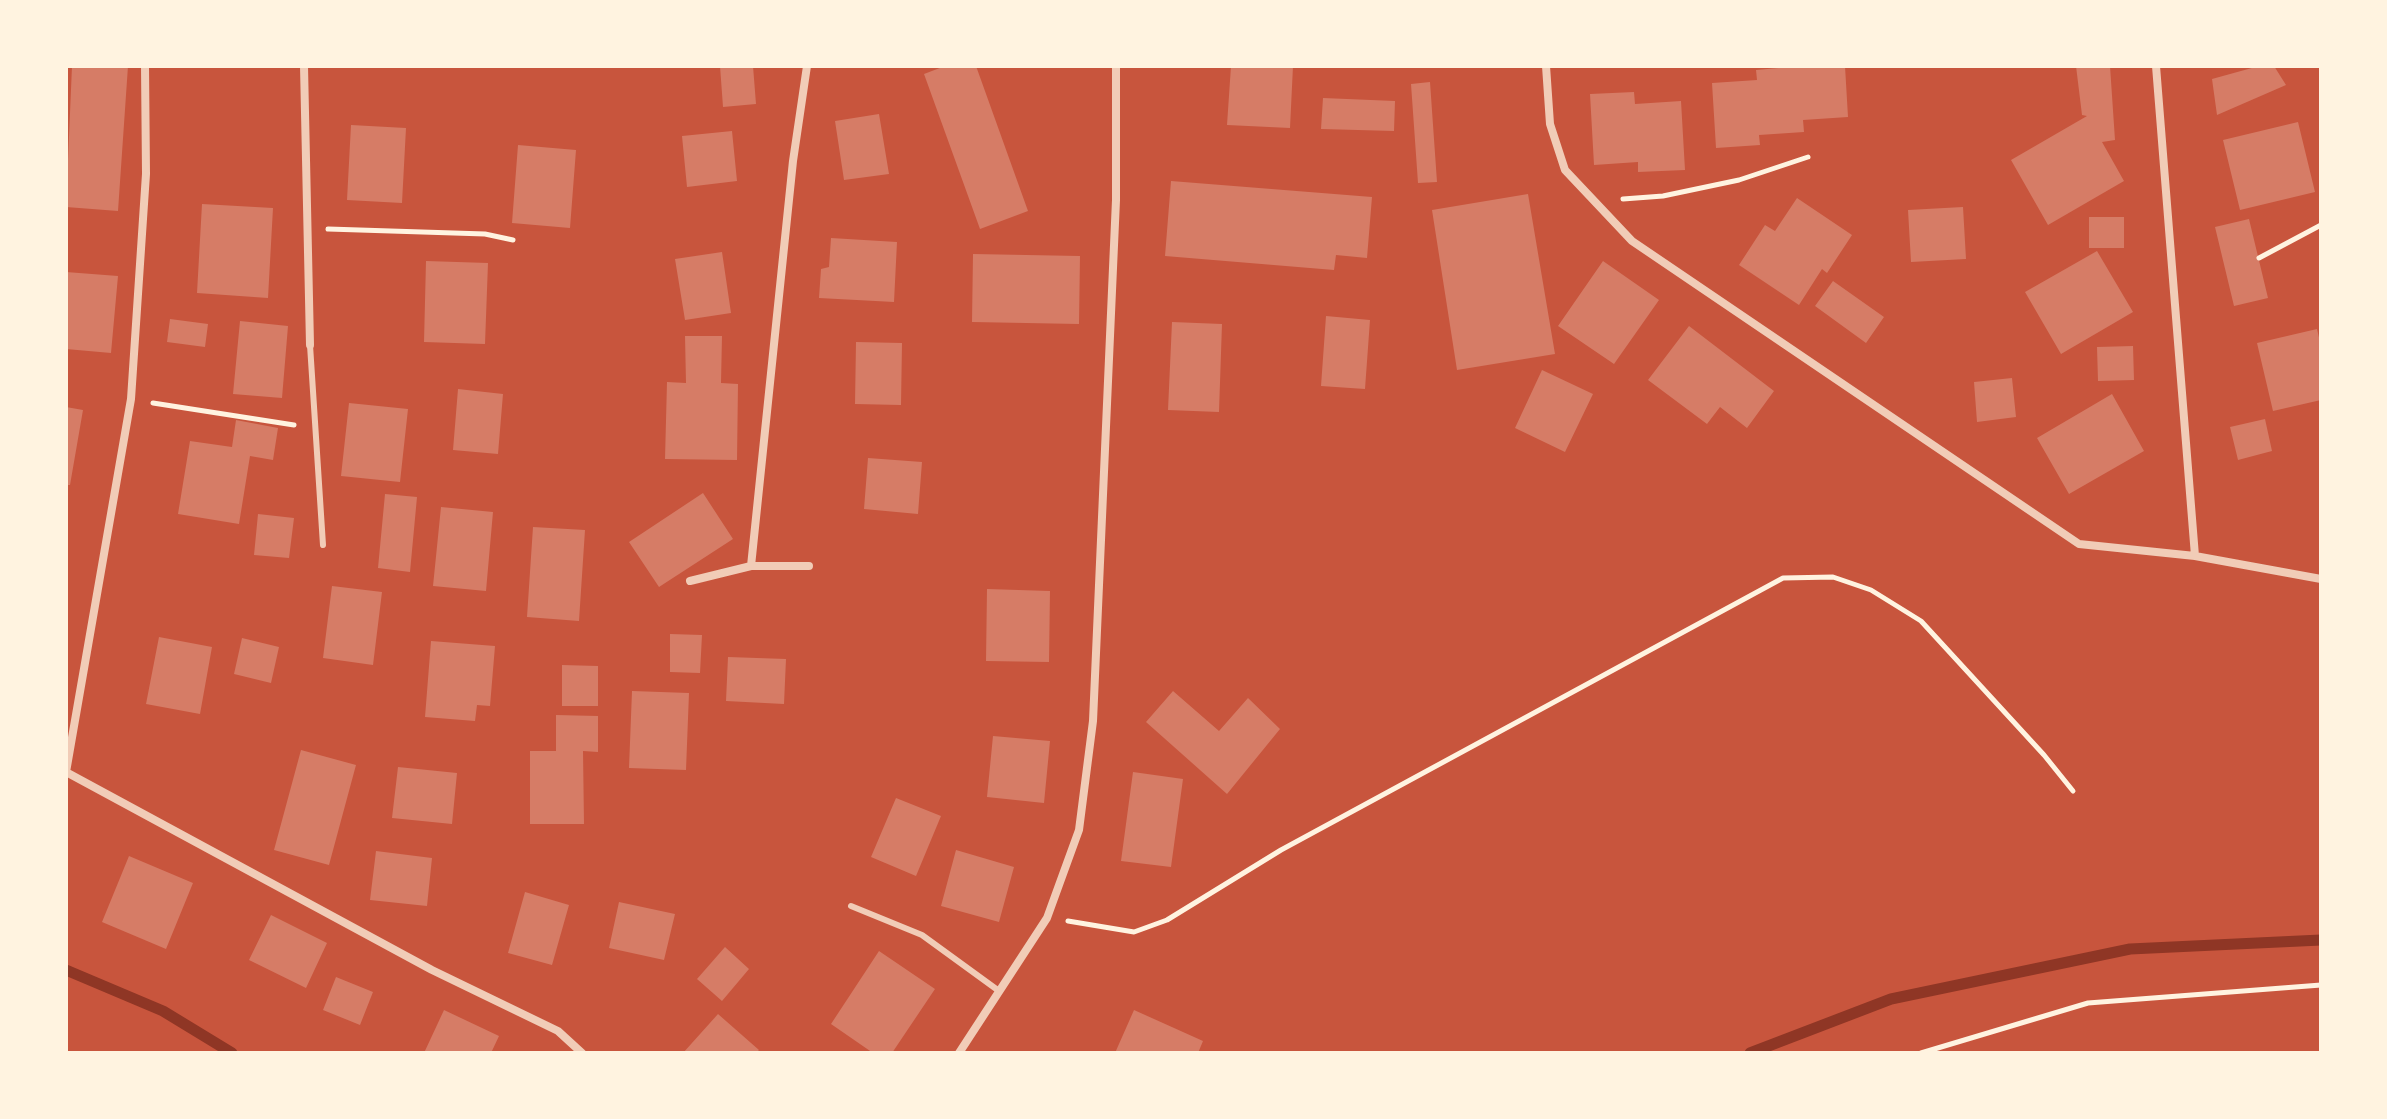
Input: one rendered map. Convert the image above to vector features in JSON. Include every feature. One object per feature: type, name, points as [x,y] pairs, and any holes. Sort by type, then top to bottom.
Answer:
[{"type":"street","points":[[145,66],[146,174],[131,399],[66,772],[432,970],[558,1031],[582,1053]]},
{"type":"street","points":[[304,66],[310,345]]},
{"type":"street","points":[[751,566],[793,161],[807,66]]},
{"type":"street","points":[[959,1053],[1047,918],[1079,830],[1093,721],[1116,200],[1116,66]]},
{"type":"street","points":[[1546,66],[1550,124],[1565,170],[1632,241],[2079,544],[2195,556],[2321,579]]},
{"type":"street","points":[[2156,66],[2195,556]]},
{"type":"street","points":[[690,581],[751,566],[809,566]]},
{"type":"lane","points":[[310,345],[323,545]]},
{"type":"lane","points":[[851,906],[922,935],[999,991]]},
{"type":"path","points":[[1593,202],[1663,196],[1739,180],[1808,157]]},
{"type":"path","points":[[2259,258],[2321,225]]},
{"type":"path","points":[[307,228],[485,234],[513,240]]},
{"type":"path","points":[[131,399],[314,428]]},
{"type":"path","points":[[1047,918],[1134,932],[1167,920],[1281,850],[1783,578],[1808,575],[1833,577],[1871,590],[1921,621],[2073,791]]},
{"type":"path","points":[[1921,1053],[2088,1003],[2321,985]]},
{"type":"building","points":[[72,66],[128,66],[118,211],[66,207]]},
{"type":"building","points":[[720,66],[753,66],[756,104],[723,107]]},
{"type":"building","points":[[945,66],[976,66],[1028,211],[980,229],[924,74]]},
{"type":"building","points":[[1231,66],[1293,66],[1290,128],[1227,125]]},
{"type":"building","points":[[1845,66],[1848,117],[1803,120],[1804,132],[1759,135],[1760,145],[1716,148],[1712,83],[1757,80],[1756,70]]},
{"type":"building","points":[[2076,66],[2110,66],[2115,140],[2102,142],[2124,181],[2048,225],[2011,160],[2087,116],[2082,115]]},
{"type":"building","points":[[2259,66],[2274,66],[2286,85],[2217,115],[2212,79]]},
{"type":"building","points":[[1430,82],[1437,182],[1418,183],[1411,84]]},
{"type":"building","points":[[1634,92],[1635,104],[1681,101],[1685,170],[1638,172],[1638,162],[1594,165],[1590,94]]},
{"type":"building","points":[[1323,98],[1395,101],[1394,131],[1321,129]]},
{"type":"building","points":[[879,114],[889,174],[844,180],[835,121]]},
{"type":"building","points":[[2298,122],[2315,192],[2240,210],[2223,140]]},
{"type":"building","points":[[351,125],[406,128],[402,203],[347,200]]},
{"type":"building","points":[[732,131],[737,181],[687,187],[682,136]]},
{"type":"building","points":[[518,145],[576,150],[570,228],[512,223]]},
{"type":"building","points":[[1171,181],[1372,197],[1367,258],[1336,255],[1334,270],[1165,256]]},
{"type":"building","points":[[1528,194],[1555,354],[1457,370],[1432,210]]},
{"type":"building","points":[[1797,198],[1852,235],[1827,273],[1822,269],[1799,305],[1739,265],[1765,225],[1775,231]]},
{"type":"building","points":[[202,204],[273,208],[268,298],[197,293]]},
{"type":"building","points":[[1963,207],[1966,259],[1911,262],[1908,210]]},
{"type":"building","points":[[2089,217],[2124,217],[2124,248],[2089,248]]},
{"type":"building","points":[[2249,219],[2268,298],[2234,306],[2215,227]]},
{"type":"building","points":[[831,238],[897,242],[894,302],[819,298],[821,269],[829,267]]},
{"type":"building","points":[[2097,251],[2133,312],[2061,354],[2025,292]]},
{"type":"building","points":[[722,252],[731,313],[685,320],[675,259]]},
{"type":"building","points":[[973,254],[1080,256],[1079,324],[972,322]]},
{"type":"building","points":[[426,261],[488,263],[485,344],[424,342]]},
{"type":"building","points":[[1603,261],[1659,300],[1614,364],[1558,326]]},
{"type":"building","points":[[66,272],[118,276],[111,353],[66,349]]},
{"type":"building","points":[[1833,281],[1884,317],[1866,343],[1815,306]]},
{"type":"building","points":[[1326,316],[1370,320],[1365,389],[1321,386]]},
{"type":"building","points":[[170,319],[208,324],[205,347],[167,342]]},
{"type":"building","points":[[240,321],[288,326],[282,398],[233,394]]},
{"type":"building","points":[[1172,322],[1222,324],[1219,412],[1168,410]]},
{"type":"building","points":[[1689,326],[1774,391],[1747,428],[1720,407],[1707,424],[1648,380]]},
{"type":"building","points":[[2317,329],[2321,346],[2321,400],[2273,411],[2257,343]]},
{"type":"building","points":[[685,336],[722,336],[721,383],[738,384],[737,460],[665,459],[667,382],[686,383]]},
{"type":"building","points":[[856,342],[902,343],[901,405],[855,404]]},
{"type":"building","points":[[2133,346],[2134,380],[2098,381],[2097,347]]},
{"type":"building","points":[[1542,370],[1593,394],[1565,452],[1515,428]]},
{"type":"building","points":[[2012,378],[2016,417],[1977,422],[1974,382]]},
{"type":"building","points":[[458,389],[503,394],[498,454],[453,450]]},
{"type":"building","points":[[2112,394],[2144,451],[2069,494],[2037,438]]},
{"type":"building","points":[[349,403],[408,409],[400,482],[341,476]]},
{"type":"building","points":[[66,407],[83,410],[70,485],[66,485]]},
{"type":"building","points":[[2265,419],[2272,451],[2238,460],[2230,427]]},
{"type":"building","points":[[236,420],[278,428],[273,460],[250,456],[239,524],[178,514],[190,441],[232,447]]},
{"type":"building","points":[[868,458],[922,462],[918,514],[864,509]]},
{"type":"building","points":[[703,493],[733,539],[659,587],[629,542]]},
{"type":"building","points":[[385,494],[417,497],[410,572],[378,568]]},
{"type":"building","points":[[441,507],[493,512],[486,591],[433,586]]},
{"type":"building","points":[[258,514],[294,518],[289,558],[254,555]]},
{"type":"building","points":[[533,527],[585,530],[579,621],[527,617]]},
{"type":"building","points":[[332,586],[382,592],[373,665],[323,658]]},
{"type":"building","points":[[987,589],[1050,591],[1049,662],[986,661]]},
{"type":"building","points":[[670,634],[702,635],[700,673],[670,672]]},
{"type":"building","points":[[159,637],[212,647],[200,714],[146,704]]},
{"type":"building","points":[[242,638],[279,647],[271,683],[234,674]]},
{"type":"building","points":[[431,641],[495,646],[490,706],[477,705],[475,721],[425,717]]},
{"type":"building","points":[[728,657],[786,659],[784,704],[726,701]]},
{"type":"building","points":[[562,665],[598,666],[598,706],[562,706]]},
{"type":"building","points":[[632,691],[689,693],[686,770],[629,768]]},
{"type":"building","points":[[1173,691],[1219,731],[1248,698],[1280,729],[1227,794],[1146,722]]},
{"type":"building","points":[[556,715],[598,716],[598,752],[583,751],[584,824],[530,824],[530,751],[556,751]]},
{"type":"building","points":[[993,736],[1050,741],[1044,803],[987,797]]},
{"type":"building","points":[[301,750],[356,765],[329,865],[274,850]]},
{"type":"building","points":[[398,767],[457,773],[452,824],[392,818]]},
{"type":"building","points":[[1133,772],[1183,779],[1171,867],[1121,861]]},
{"type":"building","points":[[896,798],[941,816],[916,876],[871,857]]},
{"type":"building","points":[[956,850],[1014,867],[999,922],[941,906]]},
{"type":"building","points":[[376,851],[432,858],[427,906],[370,900]]},
{"type":"building","points":[[129,856],[193,883],[166,949],[102,922]]},
{"type":"building","points":[[525,892],[569,905],[552,965],[508,953]]},
{"type":"building","points":[[619,902],[675,914],[664,960],[609,948]]},
{"type":"building","points":[[271,915],[327,943],[306,988],[249,960]]},
{"type":"building","points":[[725,947],[749,969],[722,1001],[697,979]]},
{"type":"building","points":[[879,951],[935,989],[892,1053],[873,1053],[831,1024]]},
{"type":"building","points":[[336,977],[373,992],[360,1025],[323,1010]]},
{"type":"building","points":[[444,1010],[499,1036],[491,1053],[424,1053]]},
{"type":"building","points":[[1134,1010],[1203,1041],[1198,1053],[1115,1053]]},
{"type":"building","points":[[718,1014],[759,1050],[756,1053],[683,1053]]},
{"type":"waterway","points":[[1750,1053],[1891,999],[2130,949],[2321,940]]},
{"type":"waterway","points":[[66,970],[163,1011],[232,1053]]}]
